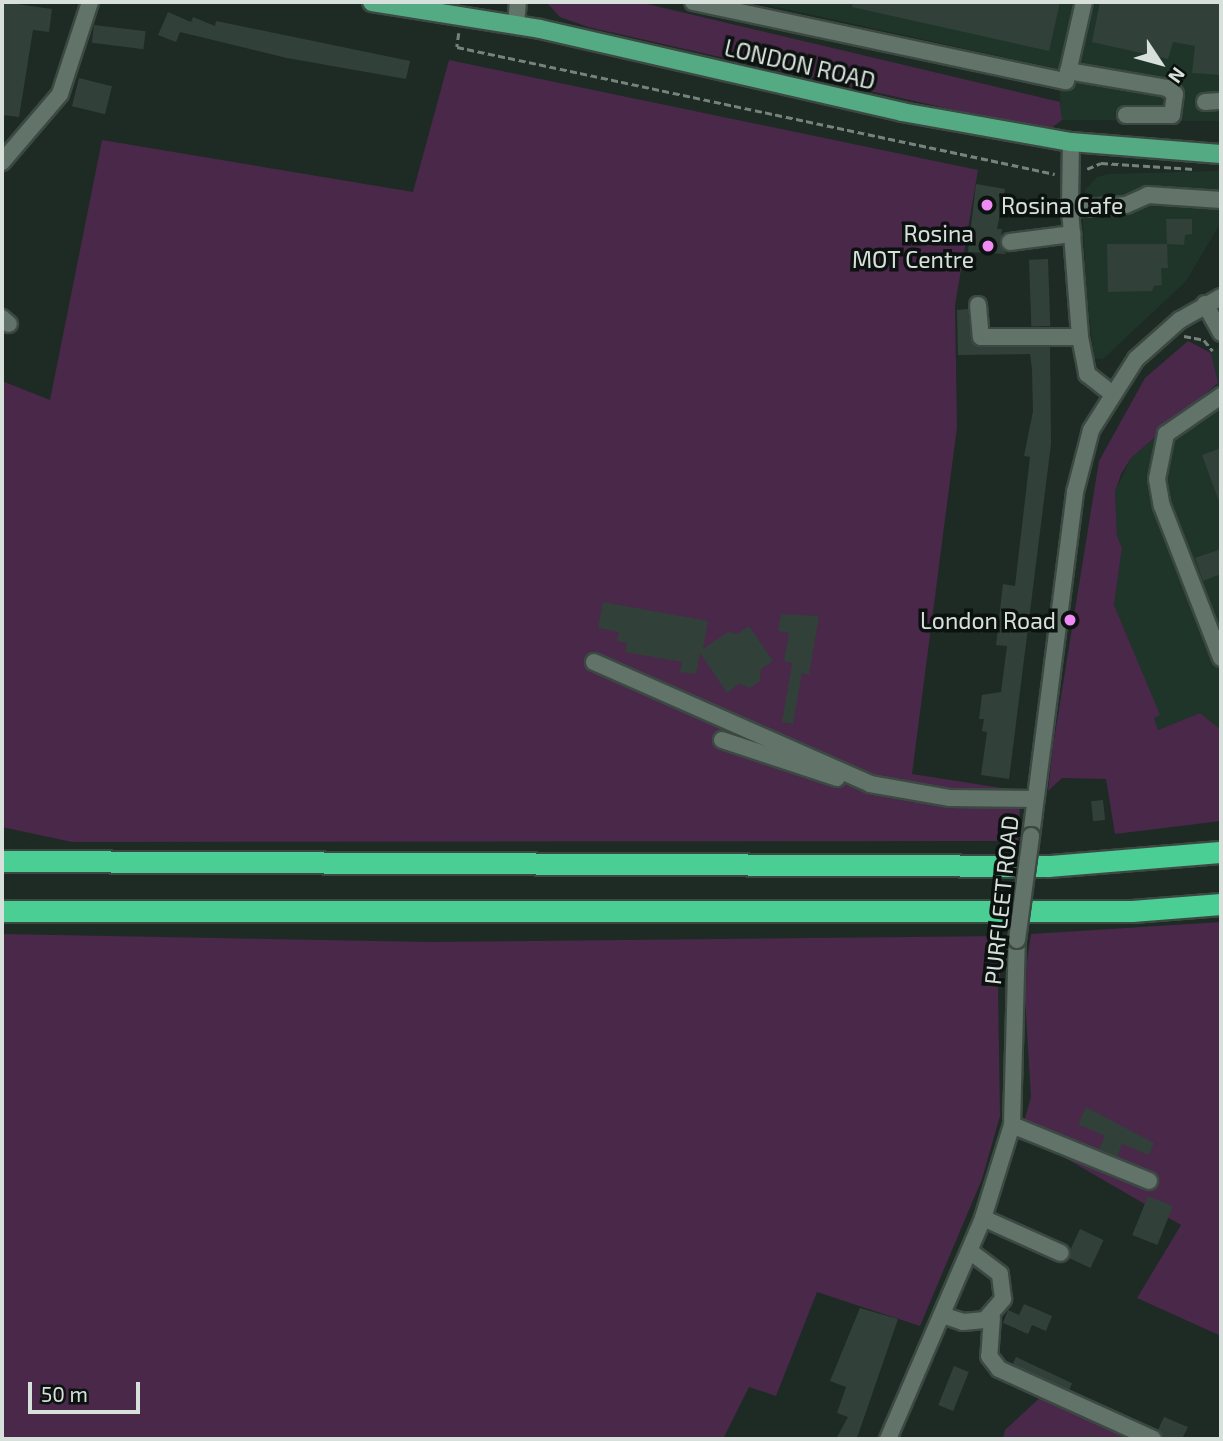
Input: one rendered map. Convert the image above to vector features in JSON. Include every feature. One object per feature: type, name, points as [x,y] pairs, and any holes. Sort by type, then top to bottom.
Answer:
[{"type":"highway","points":[[2,861],[1049,866],[1221,852]]},
{"type":"highway","points":[[2,911],[1118,911],[1221,904]]},
{"type":"main road","name":"LONDON ROAD","points":[[372,2],[516,24],[902,113],[1071,142],[1221,154]]},
{"type":"street","points":[[2,162],[60,94],[90,2]]},
{"type":"street","points":[[516,24],[518,2]]},
{"type":"street","points":[[695,2],[1066,81],[1084,2]]},
{"type":"street","points":[[1068,71],[1167,88],[1175,94],[1172,116],[1126,115]]},
{"type":"street","points":[[1071,142],[1070,209],[1080,337],[1087,374],[1111,393]]},
{"type":"street","points":[[1070,209],[1126,205],[1148,195],[1221,200]]},
{"type":"street","points":[[1010,242],[1072,234]]},
{"type":"street","name":"PURFLEET ROAD","points":[[888,1439],[970,1251],[1012,1125],[1017,940],[1079,468],[1091,430],[1111,393],[1136,359],[1205,304],[1221,297]]},
{"type":"street","points":[[1205,304],[1221,333]]},
{"type":"street","points":[[978,306],[981,337],[1080,337]]},
{"type":"street","points":[[1221,396],[1166,434],[1157,479],[1162,506],[1221,658]]},
{"type":"street","points":[[594,662],[870,784]]},
{"type":"street","points":[[723,740],[805,770],[870,784],[949,798],[1035,799]]},
{"type":"street","points":[[1012,1125],[1149,1181]]},
{"type":"street","points":[[983,1218],[1062,1253]]},
{"type":"street","points":[[970,1251],[988,1261],[1003,1281],[1003,1299],[992,1317],[989,1356],[999,1369],[1153,1439]]},
{"type":"street","points":[[942,1315],[973,1323],[992,1317]]},
{"type":"path","points":[[459,31],[457,47],[1047,175],[1059,174]]},
{"type":"path","points":[[1081,175],[1101,163],[1207,170]]},
{"type":"path","points":[[1177,341],[1194,335],[1213,351]]},
{"type":"shaded area","points":[[546,2],[639,2],[1060,102],[1062,120],[1047,131],[588,27],[560,17]]},
{"type":"shaded area","points":[[754,2],[1221,2],[1221,121],[1062,120],[1058,69]]},
{"type":"shaded area","points":[[449,60],[978,170],[955,305],[957,427],[912,774],[1021,791],[1018,841],[72,842],[2,827],[2,381],[50,400],[102,140],[413,192]]},
{"type":"shaded area","points":[[1221,171],[1221,222],[1186,281],[1103,359],[1094,358],[1086,289],[1082,199],[1086,189],[1097,177],[1109,174]]},
{"type":"shaded area","points":[[1188,341],[1211,353],[1218,383],[1131,458],[1121,474],[1115,492],[1117,536],[1122,548],[1114,605],[1160,715],[1154,718],[1158,730],[1200,713],[1221,730],[1221,821],[1115,834],[1106,779],[1062,778],[1048,791],[1053,746],[1099,461],[1145,378]]},
{"type":"shaded area","points":[[1221,346],[1221,730],[1200,713],[1158,730],[1154,718],[1159,715],[1114,605],[1122,548],[1117,536],[1115,492],[1131,458],[1218,384],[1211,353]]},
{"type":"shaded area","points":[[1221,922],[1221,1336],[1137,1298],[1181,1225],[1055,1152],[1019,1140],[1031,1097],[1024,982],[1031,934]]},
{"type":"shaded area","points":[[2,934],[430,942],[1005,936],[998,988],[1000,1116],[982,1179],[920,1326],[817,1292],[776,1396],[749,1387],[723,1439],[2,1439]]},
{"type":"shaded area","points":[[1044,1394],[1144,1439],[1003,1439],[1005,1430]]},
{"type":"building","points":[[3,2],[52,9],[49,32],[33,30],[19,117],[2,115]]},
{"type":"building","points":[[853,2],[1060,2],[1049,51],[852,7]]},
{"type":"building","points":[[1100,2],[1221,2],[1221,75],[1192,73],[1195,46],[1173,42],[1168,59],[1092,42]]},
{"type":"building","points":[[168,12],[191,22],[193,17],[215,26],[216,21],[410,61],[406,79],[287,58],[180,32],[176,42],[158,35]]},
{"type":"building","points":[[94,25],[146,31],[143,49],[92,43]]},
{"type":"building","points":[[79,78],[112,86],[105,114],[72,106]]},
{"type":"building","points":[[976,184],[1005,189],[997,229],[1002,229],[1000,244],[1006,254],[968,252]]},
{"type":"building","points":[[1166,219],[1192,219],[1192,234],[1185,235],[1184,245],[1167,244]]},
{"type":"building","points":[[1107,244],[1167,244],[1168,268],[1161,268],[1162,285],[1154,286],[1152,291],[1108,292]]},
{"type":"building","points":[[1048,259],[1050,326],[1031,327],[1029,260]]},
{"type":"building","points":[[968,309],[971,339],[977,346],[1050,347],[1051,444],[1009,779],[981,775],[987,732],[982,731],[984,719],[979,719],[982,695],[1001,692],[1007,646],[996,645],[1003,584],[1015,586],[1030,457],[1024,456],[1033,411],[1032,369],[1030,354],[958,355],[957,310]]},
{"type":"building","points":[[1221,448],[1221,504],[1220,504],[1202,455]]},
{"type":"building","points":[[1221,549],[1221,574],[1203,581],[1195,558]]},
{"type":"building","points":[[603,602],[708,621],[703,649],[728,632],[737,634],[749,626],[773,661],[761,669],[760,681],[750,688],[739,684],[727,693],[700,653],[696,674],[680,672],[682,662],[625,652],[627,643],[617,641],[619,632],[598,628]]},
{"type":"building","points":[[781,614],[819,616],[809,675],[802,673],[793,724],[782,722],[792,663],[784,661],[789,633],[778,631]]},
{"type":"building","points":[[1103,800],[1105,820],[1093,821],[1091,801]]},
{"type":"building","points":[[1086,1107],[1154,1143],[1149,1155],[1122,1144],[1117,1157],[1099,1149],[1105,1136],[1078,1124]]},
{"type":"building","points":[[1148,1196],[1173,1206],[1157,1245],[1132,1235]]},
{"type":"building","points":[[1080,1229],[1104,1240],[1090,1268],[1067,1257]]},
{"type":"building","points":[[1024,1304],[1052,1316],[1046,1331],[1032,1325],[1028,1334],[1003,1323],[1008,1310],[1019,1315]]},
{"type":"building","points":[[860,1308],[898,1319],[856,1439],[836,1439],[848,1417],[837,1413],[846,1387],[830,1381]]},
{"type":"building","points":[[1016,1357],[1072,1383],[1069,1390],[1013,1364]]},
{"type":"building","points":[[954,1366],[969,1372],[953,1411],[938,1405]]},
{"type":"building","points":[[1164,1417],[1188,1427],[1182,1439],[1163,1439],[1158,1430]]},
{"type":"place","name":"Rosina Cafe","points":[[987,205]]},
{"type":"place","name":"Rosina MOT Centre","points":[[988,246]]},
{"type":"place","name":"London Road","points":[[1070,620]]}]
